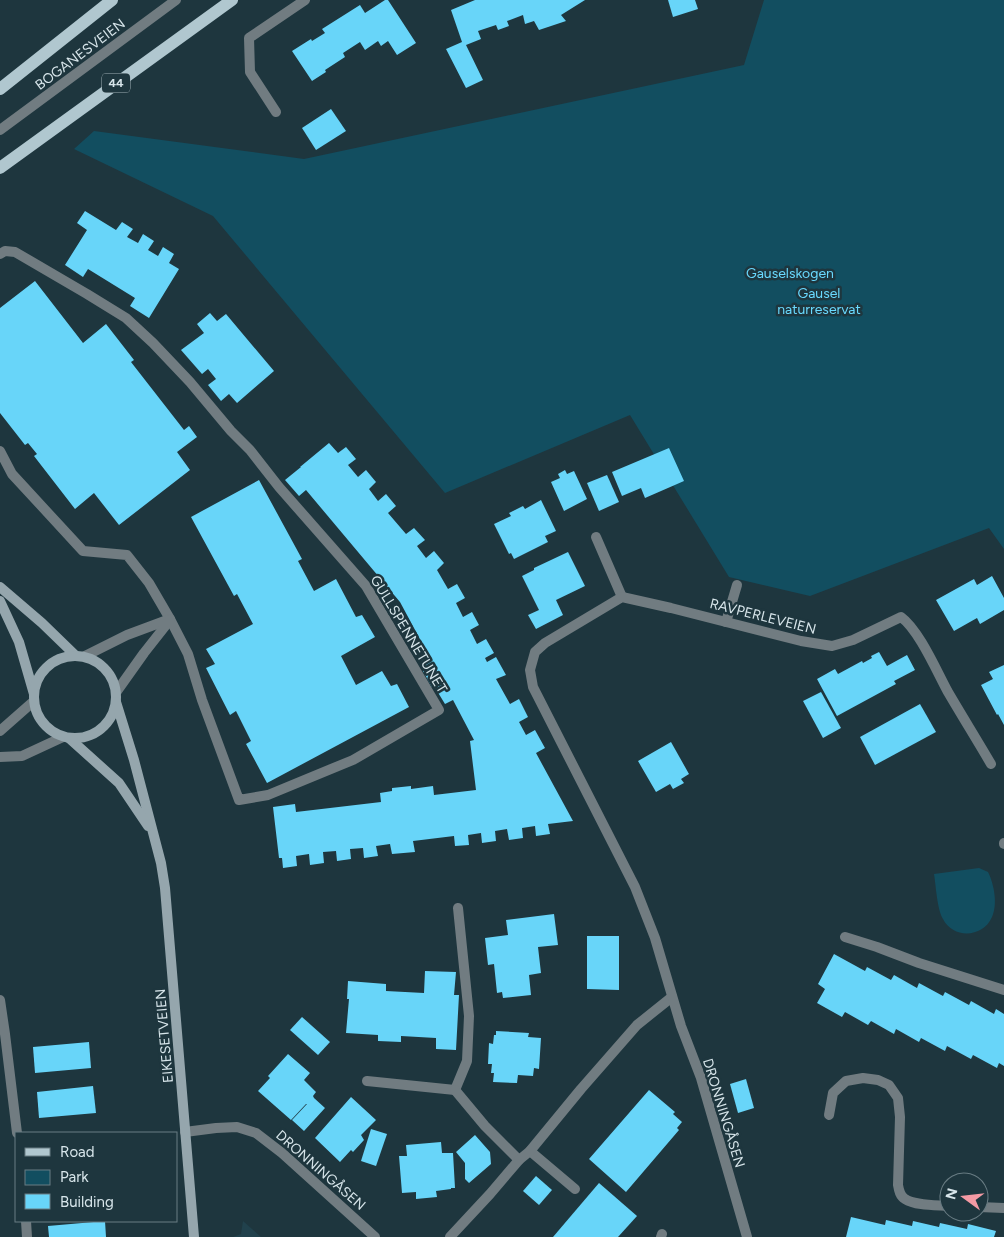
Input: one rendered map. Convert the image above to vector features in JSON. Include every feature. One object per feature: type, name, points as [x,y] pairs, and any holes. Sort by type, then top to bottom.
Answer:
[{"type":"main road","points":[[0,88],[112,0]]},
{"type":"main road","name":"44","points":[[0,168],[232,0]]},
{"type":"main road","points":[[0,587],[80,656],[100,664],[111,676],[117,692],[116,702],[111,718],[100,730],[85,738],[66,738],[49,729],[38,717],[20,642],[0,601]]},
{"type":"main road","points":[[34,698],[38,679],[47,667],[60,658],[80,656]]},
{"type":"main road","name":"EIKESETVEIEN","points":[[116,702],[134,760],[161,863],[165,888],[194,1237]]},
{"type":"main road","name":"EIKESETVEIEN","points":[[66,738],[119,783],[152,834]]},
{"type":"street","name":"BOGANESVEIEN","points":[[0,130],[176,0]]},
{"type":"street","points":[[276,112],[250,72],[249,38],[305,0]]},
{"type":"street","name":"GULLSPENNETUNET","points":[[0,254],[4,251],[15,252],[126,318],[190,382],[366,586],[439,710],[353,760],[268,795],[239,800],[202,700],[188,654],[149,583],[127,555],[83,551],[12,474],[0,451]]},
{"type":"street","points":[[596,537],[622,597]]},
{"type":"street","points":[[726,622],[737,585]]},
{"type":"street","name":"RAVPERLEVEIEN","points":[[622,597],[801,642],[832,646],[854,640],[901,618],[908,623],[922,645],[991,764]]},
{"type":"street","name":"DRONNINGÅSEN","points":[[622,597],[534,652],[530,670],[533,687],[635,887],[655,938],[672,997],[701,1078],[747,1237]]},
{"type":"street","points":[[80,656],[127,635],[170,619]]},
{"type":"street","points":[[117,692],[170,619]]},
{"type":"street","points":[[0,731],[34,698]]},
{"type":"street","points":[[0,757],[22,756],[66,738]]},
{"type":"street","points":[[455,1090],[467,1061],[469,1016],[458,908]]},
{"type":"street","points":[[845,937],[1004,990]]},
{"type":"street","points":[[450,1237],[519,1160],[530,1151],[637,1025],[672,997]]},
{"type":"street","points":[[0,1000],[6,1034],[17,1132]]},
{"type":"street","points":[[829,1115],[833,1093],[846,1081],[863,1078],[878,1080],[889,1086],[898,1098],[900,1117],[898,1185],[900,1193],[905,1199],[919,1203],[939,1205]]},
{"type":"street","points":[[366,1081],[455,1090],[485,1126],[519,1160]]},
{"type":"street","name":"DRONNINGÅSEN","points":[[185,1132],[237,1127],[256,1133],[282,1153],[375,1237]]},
{"type":"street","points":[[530,1151],[575,1189]]},
{"type":"street","points":[[989,1207],[1004,1208]]},
{"type":"street","points":[[26,1222],[27,1237]]},
{"type":"shaded area","points":[[243,1221],[261,1237],[233,1237],[241,1234]]},
{"type":"green space","name":"Gauselskogen","points":[[764,0],[1004,0],[1004,549],[989,528],[810,596],[729,577],[630,415],[445,493],[213,216],[74,149],[94,131],[304,159],[744,65]]},
{"type":"green space","points":[[979,868],[988,872],[992,882],[995,894],[994,912],[988,924],[982,929],[975,932],[961,933],[948,926],[941,915],[934,874]]},
{"type":"building","points":[[388,0],[416,43],[397,55],[388,41],[381,46],[378,41],[365,50],[360,42],[343,53],[345,57],[312,81],[292,51],[325,33],[322,29],[360,5],[365,13]]},
{"type":"building","points":[[475,0],[585,0],[561,15],[566,21],[539,30],[534,21],[525,24],[523,15],[507,21],[509,26],[498,30],[496,25],[478,31],[481,39],[466,45],[483,80],[466,88],[446,49],[462,42],[451,10]]},
{"type":"building","points":[[668,0],[695,0],[698,9],[673,17]]},
{"type":"building","points":[[331,109],[346,131],[316,150],[302,128]]},
{"type":"building","points":[[85,211],[116,230],[122,222],[133,229],[127,237],[138,243],[143,234],[154,241],[148,250],[158,256],[163,247],[174,254],[169,263],[179,269],[149,318],[130,306],[135,298],[88,269],[83,277],[65,265],[87,230],[77,223]]},
{"type":"building","points":[[35,281],[83,343],[106,324],[134,360],[131,362],[184,430],[189,426],[197,437],[177,452],[190,470],[119,525],[94,493],[75,509],[34,456],[37,454],[28,443],[25,445],[0,413],[0,308]]},
{"type":"building","points":[[210,313],[217,321],[226,314],[274,371],[237,403],[229,394],[221,401],[208,385],[216,379],[208,369],[202,374],[181,350],[204,333],[197,324]]},
{"type":"building","points":[[329,443],[338,453],[346,447],[356,459],[348,465],[358,477],[366,470],[376,482],[369,489],[378,501],[386,494],[396,506],[388,513],[406,534],[414,528],[425,540],[417,546],[426,558],[434,551],[444,563],[437,570],[448,589],[457,584],[465,598],[456,603],[463,617],[472,612],[479,625],[470,630],[477,644],[486,639],[494,653],[485,658],[487,662],[496,657],[506,675],[496,679],[510,704],[519,699],[528,717],[519,722],[526,735],[535,730],[545,748],[536,753],[573,821],[548,824],[550,834],[536,836],[535,826],[522,828],[523,838],[509,840],[507,829],[495,831],[496,841],[482,843],[481,833],[468,835],[469,845],[455,846],[454,836],[413,841],[415,852],[392,854],[390,844],[376,846],[378,856],[364,858],[363,848],[350,849],[351,859],[337,861],[336,851],[323,852],[324,863],[310,865],[309,854],[296,856],[297,866],[283,868],[282,858],[279,858],[273,807],[295,804],[296,812],[381,802],[380,793],[392,791],[392,788],[411,786],[411,789],[433,786],[434,795],[476,790],[470,741],[474,740],[453,700],[445,704],[423,671],[425,669],[420,658],[428,654],[400,602],[306,490],[299,496],[285,480]]},
{"type":"building","points":[[669,448],[684,481],[645,498],[641,488],[622,496],[612,472]]},
{"type":"building","points":[[565,470],[567,474],[574,471],[587,499],[564,511],[551,482],[560,478],[558,474]]},
{"type":"building","points":[[607,475],[619,502],[599,511],[587,483]]},
{"type":"building","points":[[259,480],[302,559],[298,561],[314,591],[336,579],[356,617],[362,615],[375,637],[341,656],[356,685],[382,671],[391,686],[397,684],[409,707],[267,783],[246,744],[251,741],[236,711],[230,715],[206,668],[215,664],[206,649],[253,624],[237,594],[234,596],[191,517]]},
{"type":"building","points":[[541,500],[556,531],[545,536],[548,542],[514,559],[511,553],[509,554],[494,524],[511,516],[509,513],[523,506],[525,509]]},
{"type":"building","points":[[568,552],[585,586],[556,600],[563,615],[536,629],[528,615],[539,610],[522,576],[534,570],[534,568]]},
{"type":"building","points":[[992,576],[1004,598],[1004,610],[980,624],[977,618],[954,631],[936,600],[974,579],[977,585]]},
{"type":"building","points":[[879,652],[887,666],[907,655],[915,670],[894,681],[896,684],[837,716],[817,679],[835,669],[838,674],[862,661],[863,663]]},
{"type":"building","points":[[1004,665],[1004,725],[981,685],[993,679],[989,672]]},
{"type":"building","points":[[821,692],[841,728],[823,738],[803,701]]},
{"type":"building","points":[[920,704],[936,732],[875,765],[860,737]]},
{"type":"building","points":[[671,742],[689,774],[681,779],[684,783],[673,789],[670,784],[656,792],[638,761]]},
{"type":"building","points":[[554,914],[558,945],[538,947],[541,973],[529,975],[531,995],[503,998],[502,992],[497,993],[494,964],[488,965],[485,938],[508,935],[506,920]]},
{"type":"building","points":[[587,936],[619,936],[619,990],[587,989]]},
{"type":"building","points":[[834,954],[865,971],[867,967],[891,980],[894,975],[917,988],[919,983],[943,996],[945,992],[969,1005],[971,1001],[994,1014],[996,1009],[1004,1014],[1004,1066],[999,1063],[997,1068],[973,1055],[971,1059],[947,1046],[945,1051],[921,1038],[919,1042],[896,1029],[894,1034],[871,1021],[868,1025],[845,1012],[842,1017],[817,1003],[825,989],[818,984]]},
{"type":"building","points":[[425,971],[456,972],[454,995],[459,995],[456,1050],[436,1049],[436,1038],[401,1036],[401,1042],[378,1041],[378,1035],[346,1033],[349,999],[347,999],[348,981],[386,984],[386,991],[424,993]]},
{"type":"building","points":[[302,1017],[330,1042],[318,1055],[290,1030]]},
{"type":"building","points":[[496,1031],[529,1033],[528,1037],[541,1038],[539,1069],[534,1068],[533,1076],[518,1075],[517,1083],[493,1082],[492,1064],[488,1064],[489,1043],[493,1044]]},
{"type":"building","points":[[89,1042],[91,1068],[35,1073],[33,1047]]},
{"type":"building","points":[[288,1054],[310,1073],[304,1080],[316,1092],[313,1096],[314,1098],[325,1108],[304,1131],[292,1120],[307,1104],[291,1120],[258,1091],[270,1078],[268,1076]]},
{"type":"building","points":[[746,1079],[754,1108],[738,1113],[730,1084]]},
{"type":"building","points":[[93,1086],[96,1113],[39,1118],[37,1092]]},
{"type":"building","points":[[649,1090],[675,1112],[673,1114],[682,1122],[677,1128],[679,1130],[626,1192],[589,1159]]},
{"type":"building","points":[[351,1097],[376,1120],[361,1135],[364,1140],[340,1162],[315,1138]]},
{"type":"building","points":[[371,1129],[387,1134],[376,1166],[361,1161]]},
{"type":"building","points":[[475,1135],[490,1152],[491,1164],[469,1183],[465,1179],[465,1163],[456,1152]]},
{"type":"building","points":[[441,1142],[442,1153],[453,1153],[455,1188],[436,1191],[437,1197],[416,1199],[416,1192],[402,1193],[399,1156],[407,1156],[406,1145]]},
{"type":"building","points":[[536,1176],[552,1190],[539,1205],[523,1191]]},
{"type":"building","points":[[599,1183],[637,1216],[618,1237],[553,1237]]},
{"type":"building","points":[[851,1217],[885,1225],[886,1220],[912,1226],[913,1221],[939,1227],[940,1223],[967,1229],[968,1224],[996,1231],[994,1237],[846,1237]]},
{"type":"building","points":[[105,1222],[106,1237],[49,1237],[48,1226]]},
{"type":"park label","name":"Gausel naturreservat","points":[[819,302]]}]
